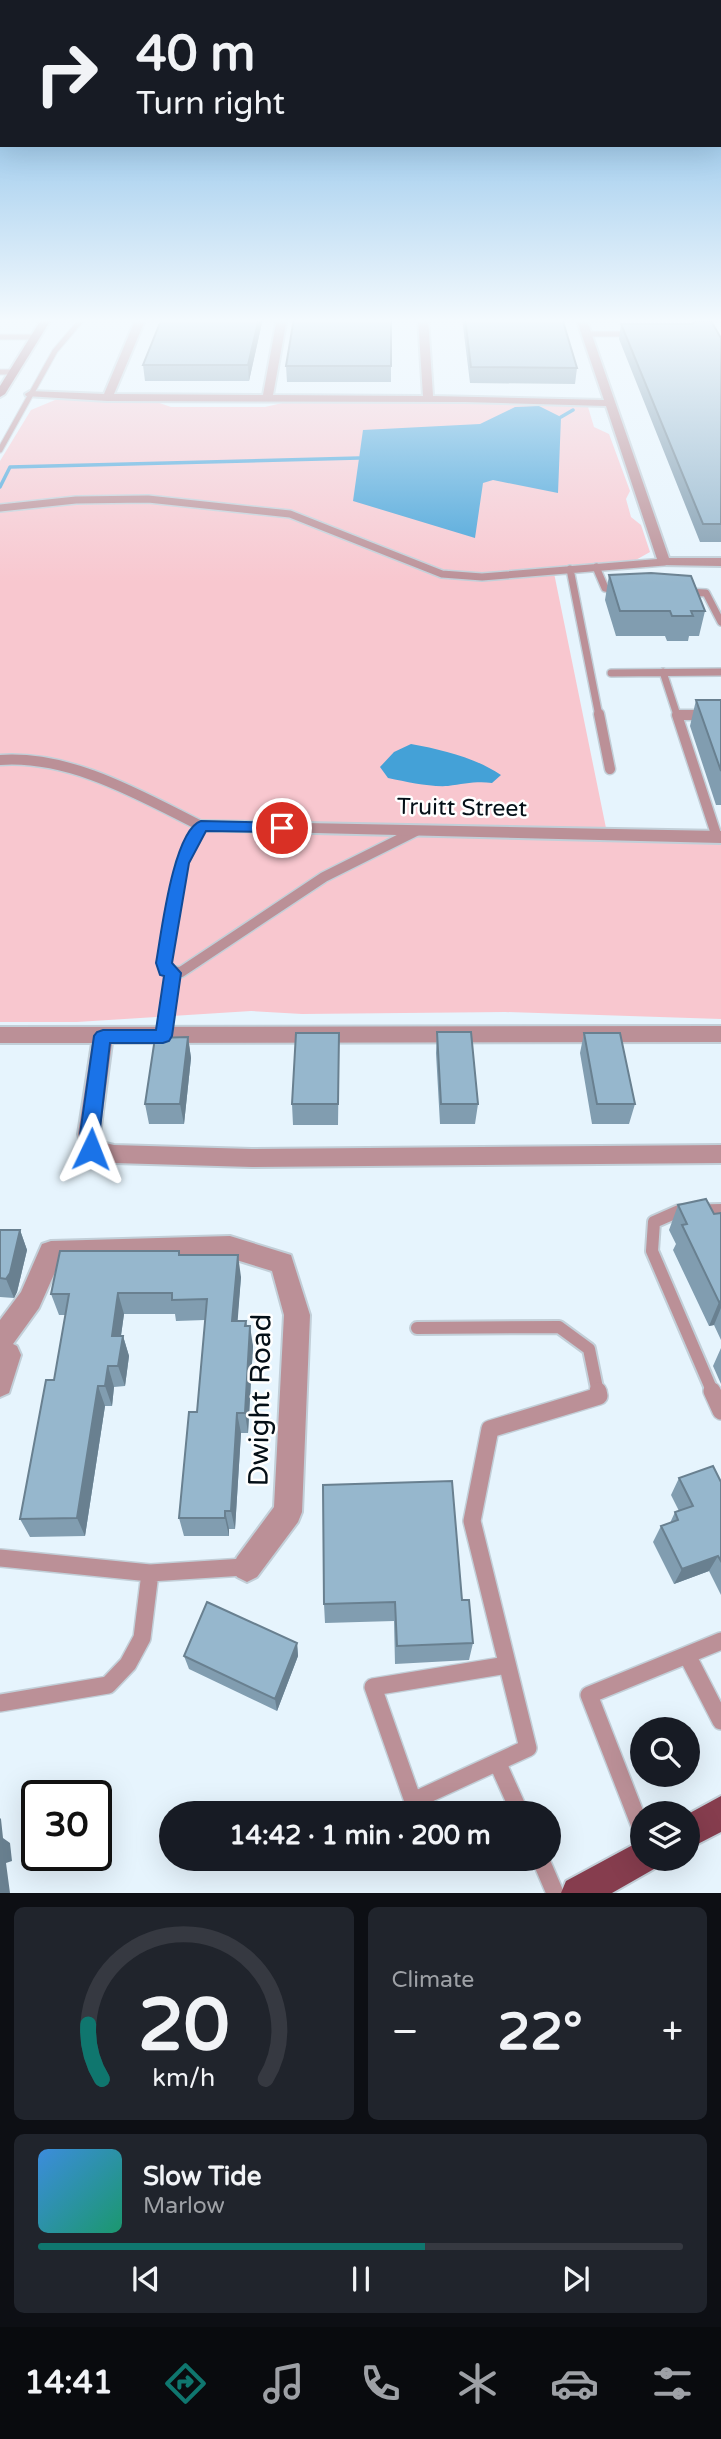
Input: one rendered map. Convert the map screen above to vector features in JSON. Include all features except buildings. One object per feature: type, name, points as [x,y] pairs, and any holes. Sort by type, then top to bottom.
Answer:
[{"type":"main road","points":[[700,1825],[721,1813]]},
{"type":"main road","points":[[578,1893],[630,1864]]},
{"type":"street","points":[[611,406],[664,562],[721,562]]},
{"type":"street","name":"Truitt Street","points":[[201,826],[719,837]]},
{"type":"street","points":[[0,1035],[721,1034]]},
{"type":"street","points":[[103,1036],[89,1134],[91,1149],[114,1154],[252,1158],[721,1154]]},
{"type":"street","name":"Dwight Road","points":[[0,1340],[30,1300],[51,1252],[230,1247],[282,1263],[297,1315],[288,1512],[247,1567]]},
{"type":"street","points":[[0,1351],[9,1355],[0,1384]]},
{"type":"lane","points":[[0,450],[23,406]]},
{"type":"lane","points":[[0,508],[75,500],[148,499],[290,514],[442,574],[482,577],[664,562]]},
{"type":"lane","points":[[596,567],[605,588],[629,591]]},
{"type":"lane","points":[[570,569],[610,769]]},
{"type":"lane","points":[[680,592],[706,593],[721,622]]},
{"type":"lane","points":[[611,673],[721,671]]},
{"type":"lane","points":[[663,672],[719,837]]},
{"type":"lane","points":[[677,715],[721,715]]},
{"type":"lane","points":[[0,760],[56,763],[123,788],[201,826],[181,863],[164,963],[166,971],[173,973],[181,972],[329,874],[375,848],[416,831]]},
{"type":"lane","points":[[163,1036],[173,973]]},
{"type":"lane","points":[[721,1210],[678,1211],[654,1223],[652,1251],[721,1411]]},
{"type":"lane","points":[[417,1328],[559,1326],[589,1349],[599,1396],[489,1429],[472,1521],[528,1748],[414,1801],[373,1686],[507,1665]]},
{"type":"lane","points":[[0,1558],[150,1573],[247,1567]]},
{"type":"lane","points":[[0,1703],[108,1685],[128,1664],[142,1638],[150,1573]]},
{"type":"lane","points":[[630,1801],[589,1695],[721,1642]]},
{"type":"lane","points":[[687,1655],[721,1721]]},
{"type":"lane","points":[[498,1764],[515,1801]]},
{"type":"lane","points":[[546,1871],[555,1893]]},
{"type":"shaded area","points":[[40,406],[588,407],[594,427],[609,434],[630,491],[626,499],[631,517],[641,525],[650,552],[634,561],[554,573],[606,828],[721,838],[721,1019],[505,1012],[302,1014],[251,1011],[77,1022],[0,1022],[0,461],[31,410]]},
{"type":"water","points":[[540,406],[561,417],[558,493],[493,480],[483,483],[475,538],[353,501],[363,430],[480,424],[515,407]]},
{"type":"water","points":[[411,744],[469,759],[501,775],[492,783],[448,786],[388,778],[380,767],[394,752]]},
{"type":"waterway","points":[[561,417],[573,410]]},
{"type":"waterway","points":[[0,487],[10,467],[359,458]]},
{"type":"route","points":[[91,1149],[89,1134],[103,1036],[163,1036],[173,973],[166,971],[164,963],[181,863],[201,826],[282,828]]}]
